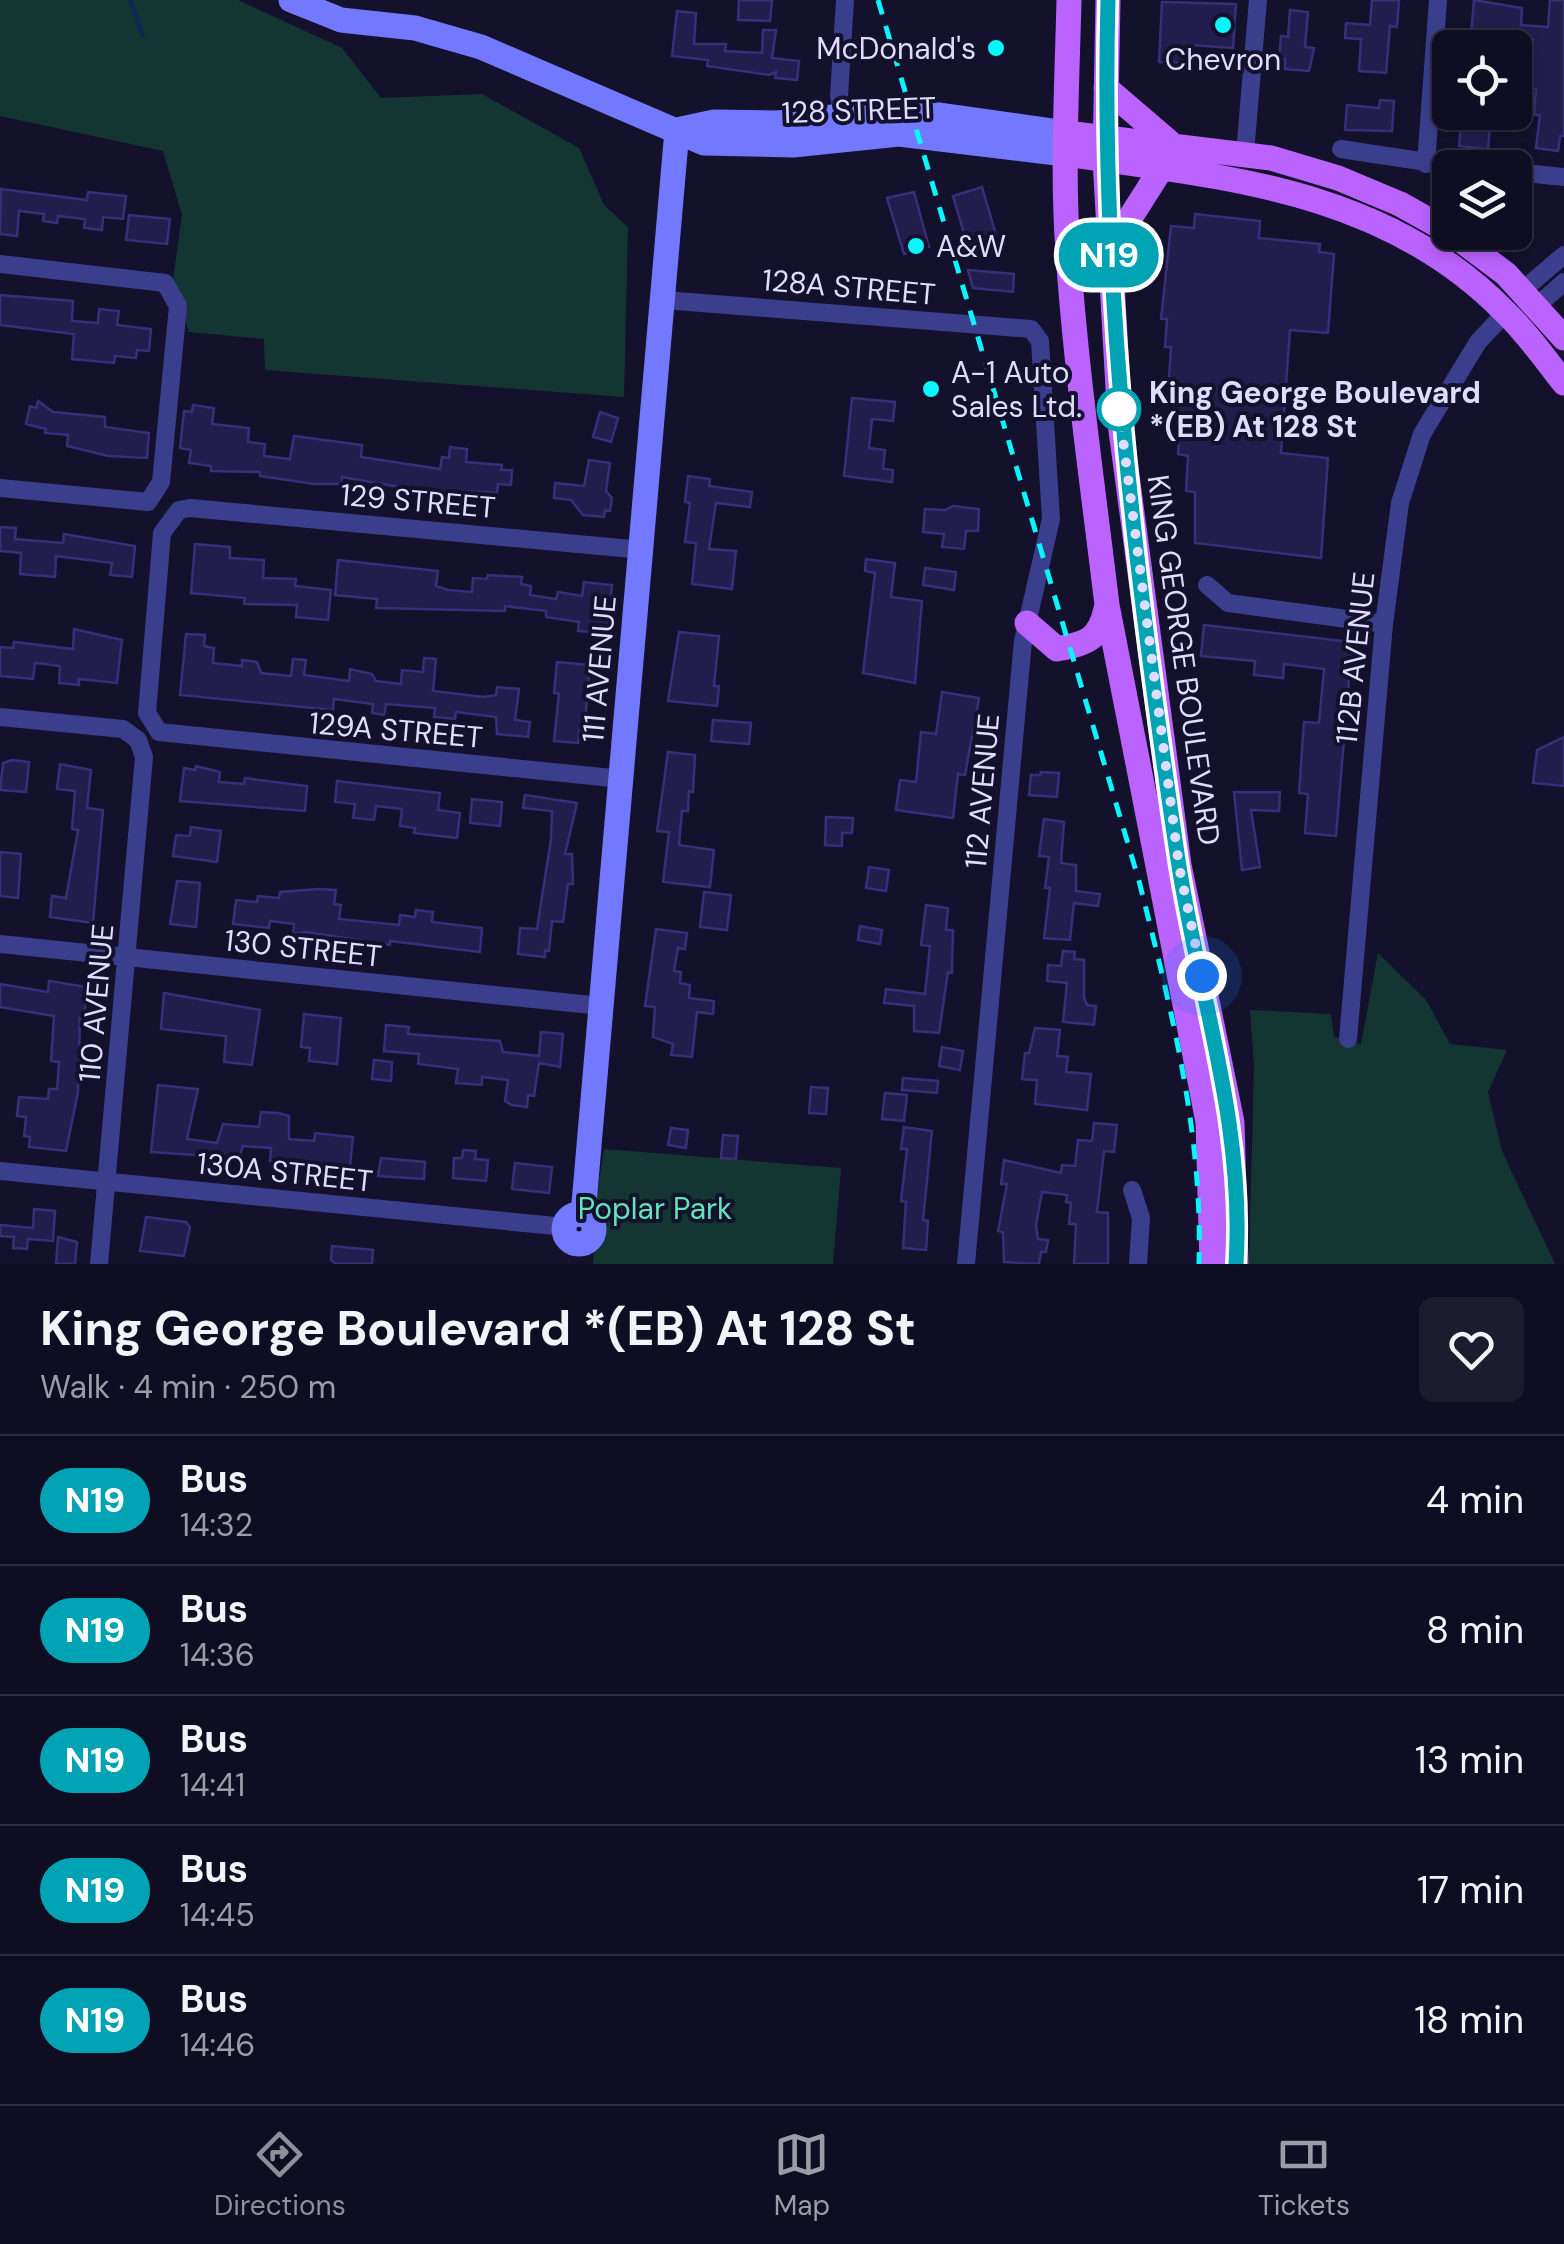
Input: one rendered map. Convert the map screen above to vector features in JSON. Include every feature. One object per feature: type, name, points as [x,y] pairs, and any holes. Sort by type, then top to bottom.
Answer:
[{"type":"main road","name":"128 STREET","points":[[291,0],[341,20],[415,28],[481,47],[704,143],[792,145],[899,134],[1065,143]]},
{"type":"main road","name":"KING GEORGE BOULEVARD","points":[[1069,0],[1065,143],[1068,256],[1107,604],[1208,1122],[1212,1264]]},
{"type":"main road","name":"KING GEORGE BOULEVARD","points":[[1108,0],[1105,150],[1109,251],[1130,517],[1179,866],[1232,1122],[1236,1264]]},
{"type":"main road","points":[[1106,88],[1166,154],[1329,204],[1429,253],[1506,312],[1564,383]]},
{"type":"main road","name":"128 STREET","points":[[677,130],[714,122],[777,123],[843,114],[924,113],[1105,150],[1166,154]]},
{"type":"main road","name":"111 AVENUE","points":[[576,1237],[622,779],[677,130]]},
{"type":"main road","points":[[1166,154],[1245,153],[1338,178],[1432,222]]},
{"type":"main road","points":[[1109,251],[1166,154]]},
{"type":"main road","points":[[1472,250],[1530,297],[1564,338]]},
{"type":"main road","points":[[1506,312],[1530,297]]},
{"type":"main road","points":[[1027,623],[1057,649],[1090,642],[1102,626],[1107,604]]},
{"type":"street","points":[[843,114],[840,96],[844,0]]},
{"type":"street","points":[[1245,153],[1258,0]]},
{"type":"street","points":[[1426,164],[1438,0]]},
{"type":"street","points":[[1341,149],[1405,156],[1432,165]]},
{"type":"street","points":[[1532,174],[1564,177]]},
{"type":"street","points":[[1530,297],[1564,255]]},
{"type":"street","points":[[0,264],[165,283],[178,306],[160,489],[148,502],[0,488]]},
{"type":"street","points":[[1530,297],[1564,282]]},
{"type":"street","name":"128A STREET","points":[[664,300],[1031,329]]},
{"type":"street","name":"112B AVENUE","points":[[1348,1039],[1384,624],[1400,504],[1412,458],[1478,342],[1506,312]]},
{"type":"street","name":"112 AVENUE","points":[[966,1264],[1027,623],[1051,519],[1042,354],[1031,329]]},
{"type":"street","name":"129 STREET","points":[[166,735],[159,732],[147,713],[162,532],[179,510],[642,550]]},
{"type":"street","points":[[1207,585],[1228,603],[1384,624]]},
{"type":"street","name":"110 AVENUE","points":[[0,717],[122,729],[133,734],[142,748],[128,958],[99,1264]]},
{"type":"street","name":"129A STREET","points":[[166,735],[622,779]]},
{"type":"street","name":"130 STREET","points":[[0,944],[601,1006]]},
{"type":"street","name":"130A STREET","points":[[0,1171],[576,1237]]},
{"type":"street","points":[[1132,1190],[1141,1218],[1138,1264]]},
{"type":"green space","points":[[0,0],[238,0],[342,48],[381,98],[482,94],[579,148],[604,205],[628,227],[624,397],[265,370],[264,339],[189,332],[173,279],[182,215],[163,151],[0,116]]},
{"type":"green space","points":[[1378,953],[1426,1000],[1450,1044],[1507,1050],[1488,1092],[1502,1151],[1555,1264],[1249,1264],[1254,1066],[1250,1010],[1331,1014],[1334,1037],[1361,1044]]},
{"type":"green space","name":"Poplar Park","points":[[604,1149],[841,1168],[833,1264],[593,1264],[598,1215],[595,1207]]},
{"type":"building","points":[[739,0],[772,0],[770,21],[738,20]]},
{"type":"building","points":[[1372,0],[1399,0],[1397,27],[1390,26],[1386,73],[1359,71],[1361,39],[1345,38],[1346,23],[1370,25]]},
{"type":"building","points":[[1474,0],[1522,8],[1521,25],[1548,27],[1550,0],[1564,0],[1564,136],[1560,136],[1558,151],[1536,148],[1540,115],[1534,115],[1532,30],[1472,30]]},
{"type":"building","points":[[1162,2],[1236,4],[1233,48],[1190,45],[1189,63],[1159,62]]},
{"type":"building","points":[[1290,10],[1308,12],[1305,47],[1314,48],[1309,71],[1285,69],[1285,59],[1279,59],[1281,36],[1288,37]]},
{"type":"building","points":[[677,11],[696,13],[694,44],[726,44],[725,51],[762,53],[763,30],[776,30],[772,58],[799,61],[797,80],[775,78],[776,72],[769,75],[707,66],[708,60],[672,56]]},
{"type":"building","points":[[1380,100],[1394,101],[1392,131],[1345,130],[1347,105],[1379,108]]},
{"type":"building","points":[[1460,130],[1490,130],[1488,149],[1459,146]]},
{"type":"building","points":[[982,187],[999,245],[970,254],[953,196]]},
{"type":"building","points":[[1,189],[87,200],[88,192],[126,196],[123,219],[103,217],[102,230],[84,228],[85,219],[58,216],[57,223],[43,221],[44,214],[19,211],[17,236],[0,234]]},
{"type":"building","points":[[914,192],[929,247],[904,254],[887,198]]},
{"type":"building","points":[[1195,214],[1260,221],[1259,238],[1320,244],[1319,252],[1334,254],[1328,333],[1290,330],[1281,453],[1328,458],[1321,558],[1195,543],[1195,492],[1186,491],[1188,456],[1178,454],[1181,414],[1174,413],[1176,379],[1169,379],[1171,347],[1165,347],[1167,319],[1161,319],[1171,226],[1194,228]]},
{"type":"building","points":[[129,215],[170,219],[167,244],[126,240]]},
{"type":"building","points":[[968,270],[1014,274],[1013,292],[973,288]]},
{"type":"building","points":[[0,295],[73,301],[72,321],[98,323],[99,309],[119,311],[117,325],[151,329],[149,351],[137,350],[136,358],[115,356],[114,363],[72,359],[74,334],[0,325]]},
{"type":"building","points":[[852,398],[895,402],[893,421],[872,419],[869,448],[885,450],[883,469],[893,470],[892,482],[844,476]]},
{"type":"building","points":[[38,401],[53,412],[105,417],[105,427],[149,433],[147,458],[108,456],[67,446],[68,435],[45,433],[46,429],[26,424],[30,406],[36,408]]},
{"type":"building","points":[[193,405],[214,408],[212,424],[249,428],[248,442],[265,444],[264,456],[290,459],[294,436],[362,445],[361,457],[440,469],[442,457],[449,458],[450,447],[467,449],[466,462],[502,465],[501,470],[512,470],[511,485],[498,484],[497,493],[463,491],[462,498],[342,477],[341,484],[314,484],[260,476],[260,472],[211,471],[211,466],[189,463],[191,450],[180,448],[184,411],[192,412]]},
{"type":"building","points":[[600,412],[618,418],[611,442],[593,437]]},
{"type":"building","points":[[589,460],[610,463],[606,491],[612,498],[610,511],[605,510],[604,517],[583,515],[571,500],[554,498],[555,483],[584,486]]},
{"type":"building","points":[[688,476],[710,479],[709,486],[752,492],[750,507],[716,503],[709,549],[736,551],[732,589],[692,584],[696,543],[685,542],[690,503],[685,502]]},
{"type":"building","points":[[953,506],[979,509],[978,531],[966,531],[964,549],[942,547],[944,534],[923,532],[925,509],[945,510]]},
{"type":"building","points":[[0,527],[16,528],[15,539],[63,543],[64,534],[135,546],[132,577],[110,575],[112,563],[56,556],[55,577],[20,574],[21,553],[0,551]]},
{"type":"building","points":[[195,544],[230,547],[230,558],[264,560],[263,578],[296,579],[295,586],[331,590],[328,620],[296,617],[297,605],[244,604],[245,598],[191,593]]},
{"type":"building","points":[[866,559],[895,563],[891,597],[922,601],[915,683],[863,673],[875,573],[865,571]]},
{"type":"building","points":[[338,560],[438,571],[436,586],[448,590],[472,592],[473,578],[487,579],[488,575],[522,577],[521,584],[531,586],[530,595],[556,599],[558,592],[582,596],[584,582],[612,585],[607,634],[578,631],[579,622],[546,617],[546,611],[505,606],[505,611],[376,608],[377,599],[335,595]]},
{"type":"building","points":[[925,568],[956,572],[954,590],[923,585]]},
{"type":"building","points":[[1204,625],[1352,642],[1336,836],[1305,833],[1308,794],[1299,793],[1304,722],[1319,723],[1324,669],[1284,664],[1283,678],[1254,675],[1255,661],[1201,656]]},
{"type":"building","points":[[74,629],[122,640],[117,683],[79,679],[79,685],[59,683],[60,666],[35,663],[33,679],[0,676],[0,647],[13,648],[14,642],[73,649]]},
{"type":"building","points":[[679,632],[719,636],[714,686],[719,686],[717,706],[668,701]]},
{"type":"building","points":[[186,634],[205,635],[204,646],[214,648],[213,663],[242,666],[242,660],[257,662],[261,673],[291,676],[293,659],[306,660],[304,675],[349,681],[350,669],[372,674],[376,681],[401,684],[402,670],[423,672],[424,658],[436,659],[433,691],[484,697],[496,695],[497,687],[519,689],[515,720],[530,722],[528,737],[497,734],[496,717],[456,712],[455,719],[434,717],[435,708],[386,704],[384,715],[372,713],[373,704],[334,699],[333,710],[180,695]]},
{"type":"building","points":[[557,662],[590,665],[584,732],[579,731],[578,743],[554,741],[559,694],[554,693]]},
{"type":"building","points":[[942,692],[979,698],[965,775],[958,774],[953,818],[896,810],[900,780],[916,782],[921,732],[936,734]]},
{"type":"building","points":[[713,720],[751,723],[749,744],[711,741]]},
{"type":"building","points":[[1564,737],[1564,786],[1533,783],[1537,750]]},
{"type":"building","points":[[668,752],[695,755],[693,792],[689,791],[688,811],[682,811],[679,845],[714,850],[710,887],[663,882],[669,832],[657,831]]},
{"type":"building","points":[[29,762],[26,792],[0,790],[3,763]]},
{"type":"building","points":[[60,764],[91,770],[87,808],[103,810],[93,923],[50,917],[52,896],[66,898],[78,830],[72,829],[75,791],[57,789]]},
{"type":"building","points":[[196,766],[220,772],[219,782],[244,784],[245,778],[307,786],[305,811],[180,801],[184,768],[195,770]]},
{"type":"building","points":[[1059,773],[1057,797],[1029,795],[1031,775]]},
{"type":"building","points":[[337,781],[440,793],[438,810],[460,813],[457,838],[414,833],[415,828],[400,826],[402,809],[376,806],[374,820],[353,818],[355,804],[335,802]]},
{"type":"building","points":[[1234,792],[1280,792],[1279,811],[1251,810],[1260,867],[1242,870]]},
{"type":"building","points":[[525,795],[577,803],[565,854],[572,854],[573,884],[568,884],[563,922],[552,921],[545,957],[518,954],[520,928],[537,929],[551,839],[552,811],[523,808]]},
{"type":"building","points":[[472,799],[502,802],[500,826],[470,823]]},
{"type":"building","points":[[826,817],[853,818],[852,833],[842,833],[842,846],[825,845]]},
{"type":"building","points":[[1044,819],[1064,822],[1061,863],[1076,865],[1076,891],[1100,894],[1098,906],[1074,903],[1070,940],[1044,938],[1050,888],[1045,888],[1049,857],[1039,856]]},
{"type":"building","points":[[191,827],[221,831],[217,862],[173,856],[176,835],[190,836]]},
{"type":"building","points":[[0,852],[21,854],[18,898],[0,896]]},
{"type":"building","points":[[869,867],[889,870],[886,891],[866,888]]},
{"type":"building","points":[[177,881],[200,883],[196,927],[170,924]]},
{"type":"building","points":[[336,890],[334,904],[341,905],[339,919],[399,925],[400,915],[415,917],[416,910],[433,912],[432,922],[482,928],[480,952],[390,941],[390,945],[306,932],[293,934],[294,924],[270,921],[269,928],[233,924],[236,900],[257,902],[258,896],[279,898],[280,892]]},
{"type":"building","points":[[704,892],[731,895],[727,930],[700,927]]},
{"type":"building","points":[[926,905],[948,908],[946,930],[953,930],[952,973],[948,972],[939,1033],[914,1031],[914,1006],[884,1003],[886,989],[925,994],[930,946],[921,945]]},
{"type":"building","points":[[860,926],[882,930],[880,944],[858,940]]},
{"type":"building","points":[[656,929],[687,933],[685,949],[678,948],[674,971],[681,972],[680,983],[690,985],[689,998],[714,1001],[713,1014],[697,1012],[692,1057],[671,1055],[673,1044],[653,1037],[655,1007],[645,1006]]},
{"type":"building","points":[[1063,951],[1075,952],[1074,959],[1084,960],[1084,997],[1087,1005],[1096,1006],[1094,1025],[1063,1022],[1067,983],[1047,981],[1048,965],[1061,966]]},
{"type":"building","points":[[49,981],[87,987],[84,1019],[80,1018],[78,1092],[66,1151],[29,1147],[30,1137],[24,1136],[26,1117],[17,1116],[19,1097],[48,1099],[49,1089],[57,1089],[59,1062],[51,1061],[54,1016],[0,1007],[0,984],[48,992]]},
{"type":"building","points":[[164,993],[260,1010],[252,1065],[224,1062],[226,1036],[161,1029]]},
{"type":"building","points":[[304,1014],[341,1018],[337,1064],[309,1061],[310,1048],[301,1047]]},
{"type":"building","points":[[386,1025],[409,1027],[408,1034],[500,1041],[503,1052],[539,1056],[541,1032],[563,1034],[560,1067],[539,1063],[534,1096],[528,1095],[527,1107],[512,1105],[505,1101],[508,1080],[482,1077],[482,1085],[456,1083],[458,1069],[418,1064],[419,1054],[384,1051]]},
{"type":"building","points":[[1035,1028],[1060,1030],[1057,1056],[1068,1057],[1066,1072],[1091,1074],[1087,1110],[1035,1104],[1037,1080],[1022,1079],[1025,1053],[1029,1053]]},
{"type":"building","points":[[942,1047],[963,1051],[960,1070],[939,1066]]},
{"type":"building","points":[[374,1060],[392,1062],[391,1081],[372,1079]]},
{"type":"building","points":[[903,1078],[938,1081],[937,1093],[902,1090]]},
{"type":"building","points":[[158,1085],[198,1089],[187,1139],[217,1143],[223,1124],[259,1127],[261,1112],[278,1113],[289,1116],[289,1139],[314,1141],[315,1133],[353,1137],[350,1166],[270,1161],[271,1148],[243,1146],[239,1158],[151,1152]]},
{"type":"building","points":[[811,1087],[828,1088],[826,1114],[809,1113]]},
{"type":"building","points":[[885,1093],[907,1095],[904,1121],[882,1119]]},
{"type":"building","points":[[1094,1123],[1117,1125],[1114,1152],[1104,1151],[1097,1212],[1108,1213],[1108,1264],[1074,1264],[1076,1224],[1069,1224],[1071,1203],[1066,1202],[1067,1195],[1042,1192],[1036,1225],[1038,1239],[1048,1240],[1046,1252],[1041,1252],[1039,1264],[1004,1262],[1003,1232],[998,1231],[1007,1184],[1001,1184],[1004,1160],[1061,1173],[1062,1165],[1075,1166],[1078,1140],[1092,1141]]},
{"type":"building","points":[[904,1127],[932,1131],[923,1220],[928,1221],[926,1250],[903,1248],[906,1202],[901,1201],[907,1149],[901,1149]]},
{"type":"building","points":[[671,1128],[688,1130],[686,1148],[668,1145]]},
{"type":"building","points":[[723,1135],[738,1136],[736,1159],[721,1158]]},
{"type":"building","points":[[463,1150],[476,1151],[475,1159],[488,1160],[486,1181],[453,1178],[454,1158],[462,1158]]},
{"type":"building","points":[[381,1158],[425,1162],[424,1179],[378,1176]]},
{"type":"building","points":[[515,1163],[552,1167],[549,1193],[512,1189]]},
{"type":"building","points":[[34,1209],[55,1211],[53,1241],[28,1239],[27,1249],[13,1248],[14,1237],[0,1236],[0,1225],[33,1228]]},
{"type":"building","points":[[146,1217],[186,1222],[190,1227],[184,1256],[140,1251]]},
{"type":"building","points":[[58,1237],[77,1242],[75,1264],[56,1264]]},
{"type":"building","points":[[332,1246],[373,1250],[372,1264],[336,1264],[331,1260]]},
{"type":"waterway","points":[[130,0],[143,35]]},
{"type":"railway","points":[[878,0],[1139,881],[1173,1023],[1190,1118],[1196,1166],[1199,1264]]},
{"type":"bus line","name":"N19","points":[[1108,0],[1105,159],[1120,424],[1179,866],[1232,1122],[1236,1264]]},
{"type":"place","name":"Chevron","points":[[1223,25]]},
{"type":"place","name":"McDonald's","points":[[996,48]]},
{"type":"place","name":"A&W","points":[[916,246]]},
{"type":"place","name":"A-1 Auto Sales Ltd.","points":[[931,389]]},
{"type":"place","name":"King George Boulevard *(EB) At 128 St","points":[[1119,409]]},
{"type":"route","points":[[1119,409],[1132,536],[1179,866],[1202,976]]}]
